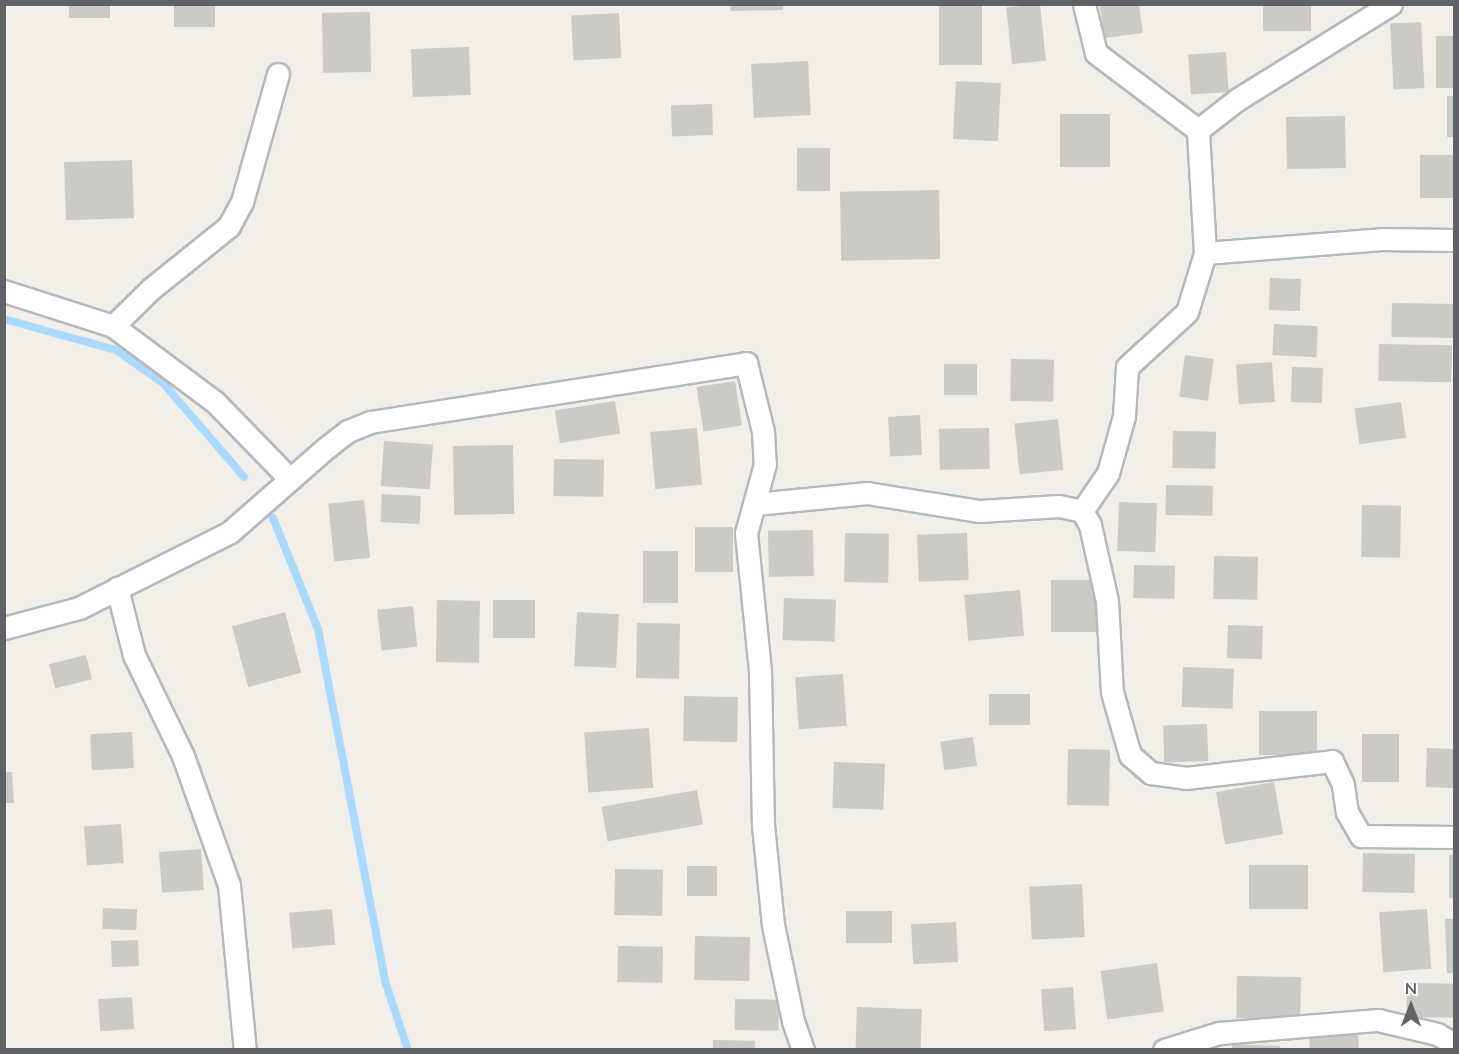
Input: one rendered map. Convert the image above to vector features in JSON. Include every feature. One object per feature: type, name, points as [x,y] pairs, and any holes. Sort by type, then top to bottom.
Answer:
[{"type":"street","points":[[1082,511],[1108,473],[1124,416],[1127,367],[1187,312],[1205,253],[1198,130],[1096,53],[1084,4]]},
{"type":"street","points":[[1198,130],[1238,99],[1390,4]]},
{"type":"street","points":[[113,326],[152,288],[229,226],[242,202],[278,74]]},
{"type":"street","points":[[1205,253],[1381,239],[1455,240]]},
{"type":"street","points":[[4,291],[113,326],[215,402],[290,479]]},
{"type":"street","points":[[4,628],[79,608],[230,532],[348,431],[370,422],[746,363],[764,442],[765,464],[746,533],[760,671],[763,825],[773,925],[793,1021],[803,1050]]},
{"type":"street","points":[[754,504],[867,493],[980,511],[1059,506],[1082,511],[1090,525],[1105,591],[1112,692],[1130,755],[1151,773],[1186,778],[1332,761],[1343,785],[1347,812],[1361,836],[1455,837]]},
{"type":"street","points":[[117,588],[134,655],[183,756],[229,885],[245,1050]]},
{"type":"street","points":[[1164,1050],[1219,1033],[1378,1020],[1437,1034],[1455,1044]]},
{"type":"building","points":[[69,4],[110,4],[110,18],[69,18]]},
{"type":"building","points":[[174,4],[215,4],[215,27],[174,27]]},
{"type":"building","points":[[730,4],[783,4],[783,10],[731,11]]},
{"type":"building","points":[[939,4],[982,4],[982,65],[939,65]]},
{"type":"building","points":[[1040,4],[1046,61],[1012,64],[1006,8]]},
{"type":"building","points":[[1263,4],[1311,4],[1311,31],[1263,31]]},
{"type":"building","points":[[1100,5],[1139,5],[1143,33],[1104,38]]},
{"type":"building","points":[[370,12],[371,72],[323,73],[322,13]]},
{"type":"building","points":[[619,13],[621,58],[573,60],[571,16]]},
{"type":"building","points":[[1421,22],[1424,88],[1393,90],[1390,24]]},
{"type":"building","points":[[1436,36],[1454,36],[1454,88],[1436,88]]},
{"type":"building","points":[[469,47],[471,95],[413,97],[411,49]]},
{"type":"building","points":[[1226,52],[1229,92],[1191,95],[1188,55]]},
{"type":"building","points":[[808,61],[811,115],[754,118],[751,64]]},
{"type":"building","points":[[956,81],[1001,83],[998,141],[953,139]]},
{"type":"building","points":[[1447,96],[1454,96],[1454,137],[1447,137]]},
{"type":"building","points":[[712,104],[713,135],[672,136],[671,105]]},
{"type":"building","points":[[1060,114],[1110,114],[1110,167],[1060,167]]},
{"type":"building","points":[[1345,116],[1346,168],[1287,169],[1286,117]]},
{"type":"building","points":[[797,148],[830,148],[830,191],[797,191]]},
{"type":"building","points":[[1420,155],[1454,155],[1454,198],[1420,198]]},
{"type":"building","points":[[132,160],[134,218],[66,220],[64,162]]},
{"type":"building","points":[[939,190],[940,259],[841,261],[840,192]]},
{"type":"building","points":[[1270,278],[1301,279],[1300,311],[1269,310]]},
{"type":"building","points":[[1392,303],[1454,304],[1453,338],[1391,337]]},
{"type":"building","points":[[1274,324],[1318,326],[1316,357],[1272,355]]},
{"type":"building","points":[[1379,344],[1452,345],[1451,382],[1378,381]]},
{"type":"building","points":[[1185,355],[1214,359],[1208,401],[1179,397]]},
{"type":"building","points":[[1011,359],[1054,360],[1053,402],[1010,401]]},
{"type":"building","points":[[1272,362],[1275,402],[1239,404],[1236,365]]},
{"type":"building","points":[[944,364],[977,364],[977,395],[944,395]]},
{"type":"building","points":[[1292,367],[1323,368],[1322,403],[1291,402]]},
{"type":"building","points":[[735,381],[742,425],[704,432],[696,387]]},
{"type":"building","points":[[615,401],[620,434],[560,443],[555,411]]},
{"type":"building","points":[[1401,402],[1406,438],[1359,444],[1354,409]]},
{"type":"building","points":[[920,415],[922,455],[890,457],[888,417]]},
{"type":"building","points":[[1058,419],[1063,470],[1020,474],[1014,424]]},
{"type":"building","points":[[697,428],[702,485],[655,489],[650,432]]},
{"type":"building","points":[[989,428],[990,469],[940,470],[939,429]]},
{"type":"building","points":[[1173,431],[1216,432],[1215,469],[1172,468]]},
{"type":"building","points":[[384,441],[433,444],[430,489],[381,486]]},
{"type":"building","points":[[513,445],[514,514],[454,515],[453,446]]},
{"type":"building","points":[[554,459],[604,460],[603,497],[553,496]]},
{"type":"building","points":[[1166,485],[1213,486],[1212,516],[1165,515]]},
{"type":"building","points":[[382,494],[421,496],[419,524],[381,522]]},
{"type":"building","points":[[364,500],[370,558],[334,561],[328,504]]},
{"type":"building","points":[[1119,502],[1157,503],[1155,552],[1117,551]]},
{"type":"building","points":[[1362,505],[1401,506],[1400,558],[1361,557]]},
{"type":"building","points":[[695,527],[733,527],[733,572],[695,572]]},
{"type":"building","points":[[813,530],[814,576],[769,577],[768,531]]},
{"type":"building","points":[[845,533],[889,534],[888,583],[844,582]]},
{"type":"building","points":[[967,533],[969,580],[919,582],[917,535]]},
{"type":"building","points":[[643,551],[678,551],[678,603],[643,603]]},
{"type":"building","points":[[1214,556],[1258,557],[1257,600],[1213,599]]},
{"type":"building","points":[[1134,565],[1175,566],[1174,599],[1133,598]]},
{"type":"building","points":[[1051,580],[1096,580],[1096,632],[1051,632]]},
{"type":"building","points":[[1020,590],[1024,636],[968,641],[964,595]]},
{"type":"building","points":[[784,598],[836,600],[835,642],[783,640]]},
{"type":"building","points":[[437,600],[480,601],[479,663],[436,662]]},
{"type":"building","points":[[493,600],[535,600],[535,638],[493,638]]},
{"type":"building","points":[[413,606],[417,647],[381,651],[377,610]]},
{"type":"building","points":[[285,612],[301,673],[248,687],[232,626]]},
{"type":"building","points":[[577,612],[619,614],[616,668],[574,666]]},
{"type":"building","points":[[637,623],[680,624],[679,679],[636,678]]},
{"type":"building","points":[[1228,625],[1263,626],[1262,659],[1227,658]]},
{"type":"building","points":[[86,655],[92,679],[55,688],[49,664]]},
{"type":"building","points":[[1183,667],[1234,669],[1233,709],[1182,707]]},
{"type":"building","points":[[843,674],[847,726],[799,729],[795,677]]},
{"type":"building","points":[[989,694],[1030,694],[1030,725],[989,725]]},
{"type":"building","points":[[684,696],[738,697],[737,742],[683,741]]},
{"type":"building","points":[[1259,711],[1317,711],[1317,755],[1259,755]]},
{"type":"building","points":[[1207,724],[1208,761],[1164,763],[1163,726]]},
{"type":"building","points":[[649,728],[653,788],[588,792],[584,733]]},
{"type":"building","points":[[132,732],[134,768],[92,770],[90,734]]},
{"type":"building","points":[[1362,734],[1399,734],[1399,782],[1362,782]]},
{"type":"building","points":[[973,737],[977,766],[944,770],[940,742]]},
{"type":"building","points":[[1427,748],[1454,749],[1453,788],[1426,787]]},
{"type":"building","points":[[1068,749],[1110,750],[1109,806],[1067,805]]},
{"type":"building","points":[[834,762],[885,764],[883,810],[832,808]]},
{"type":"building","points":[[4,772],[12,772],[14,803],[4,803]]},
{"type":"building","points":[[1274,782],[1283,834],[1225,844],[1216,792]]},
{"type":"building","points":[[697,790],[703,824],[608,841],[601,807]]},
{"type":"building","points":[[121,824],[124,863],[87,865],[84,827]]},
{"type":"building","points":[[201,849],[204,890],[162,893],[159,852]]},
{"type":"building","points":[[1363,853],[1415,854],[1414,893],[1362,892]]},
{"type":"building","points":[[1449,855],[1454,855],[1454,898],[1449,898]]},
{"type":"building","points":[[1249,865],[1308,865],[1308,909],[1249,909]]},
{"type":"building","points":[[687,866],[717,866],[717,896],[687,896]]},
{"type":"building","points":[[615,869],[663,870],[662,916],[614,915]]},
{"type":"building","points":[[1082,884],[1085,937],[1032,940],[1029,887]]},
{"type":"building","points":[[103,908],[137,909],[136,930],[102,929]]},
{"type":"building","points":[[332,909],[335,945],[292,949],[289,913]]},
{"type":"building","points":[[1427,909],[1431,969],[1383,972],[1379,912]]},
{"type":"building","points":[[846,911],[892,911],[892,943],[846,943]]},
{"type":"building","points":[[1445,919],[1454,919],[1454,973],[1447,973]]},
{"type":"building","points":[[956,922],[958,962],[913,964],[911,924]]},
{"type":"building","points":[[695,936],[750,937],[749,981],[694,980]]},
{"type":"building","points":[[138,940],[139,966],[112,967],[111,941]]},
{"type":"building","points":[[618,946],[663,947],[662,983],[617,982]]},
{"type":"building","points":[[1157,963],[1164,1012],[1107,1019],[1101,971]]},
{"type":"building","points":[[1237,976],[1301,977],[1300,1019],[1236,1018]]},
{"type":"building","points":[[1407,983],[1454,984],[1453,1018],[1406,1017]]},
{"type":"building","points":[[1073,987],[1076,1029],[1044,1031],[1041,989]]},
{"type":"building","points":[[132,997],[134,1029],[100,1031],[98,999]]},
{"type":"building","points":[[735,999],[779,1000],[778,1031],[734,1030]]},
{"type":"building","points":[[857,1007],[922,1009],[921,1050],[855,1050]]},
{"type":"building","points":[[1358,1031],[1359,1050],[1310,1050],[1309,1034]]},
{"type":"building","points":[[713,1040],[755,1041],[755,1050],[713,1050]]},
{"type":"building","points":[[1232,1044],[1280,1046],[1280,1050],[1232,1050]]},
{"type":"waterway","points":[[4,319],[116,350],[163,383],[244,477]]},
{"type":"waterway","points":[[273,518],[318,629],[386,984],[408,1050]]}]
